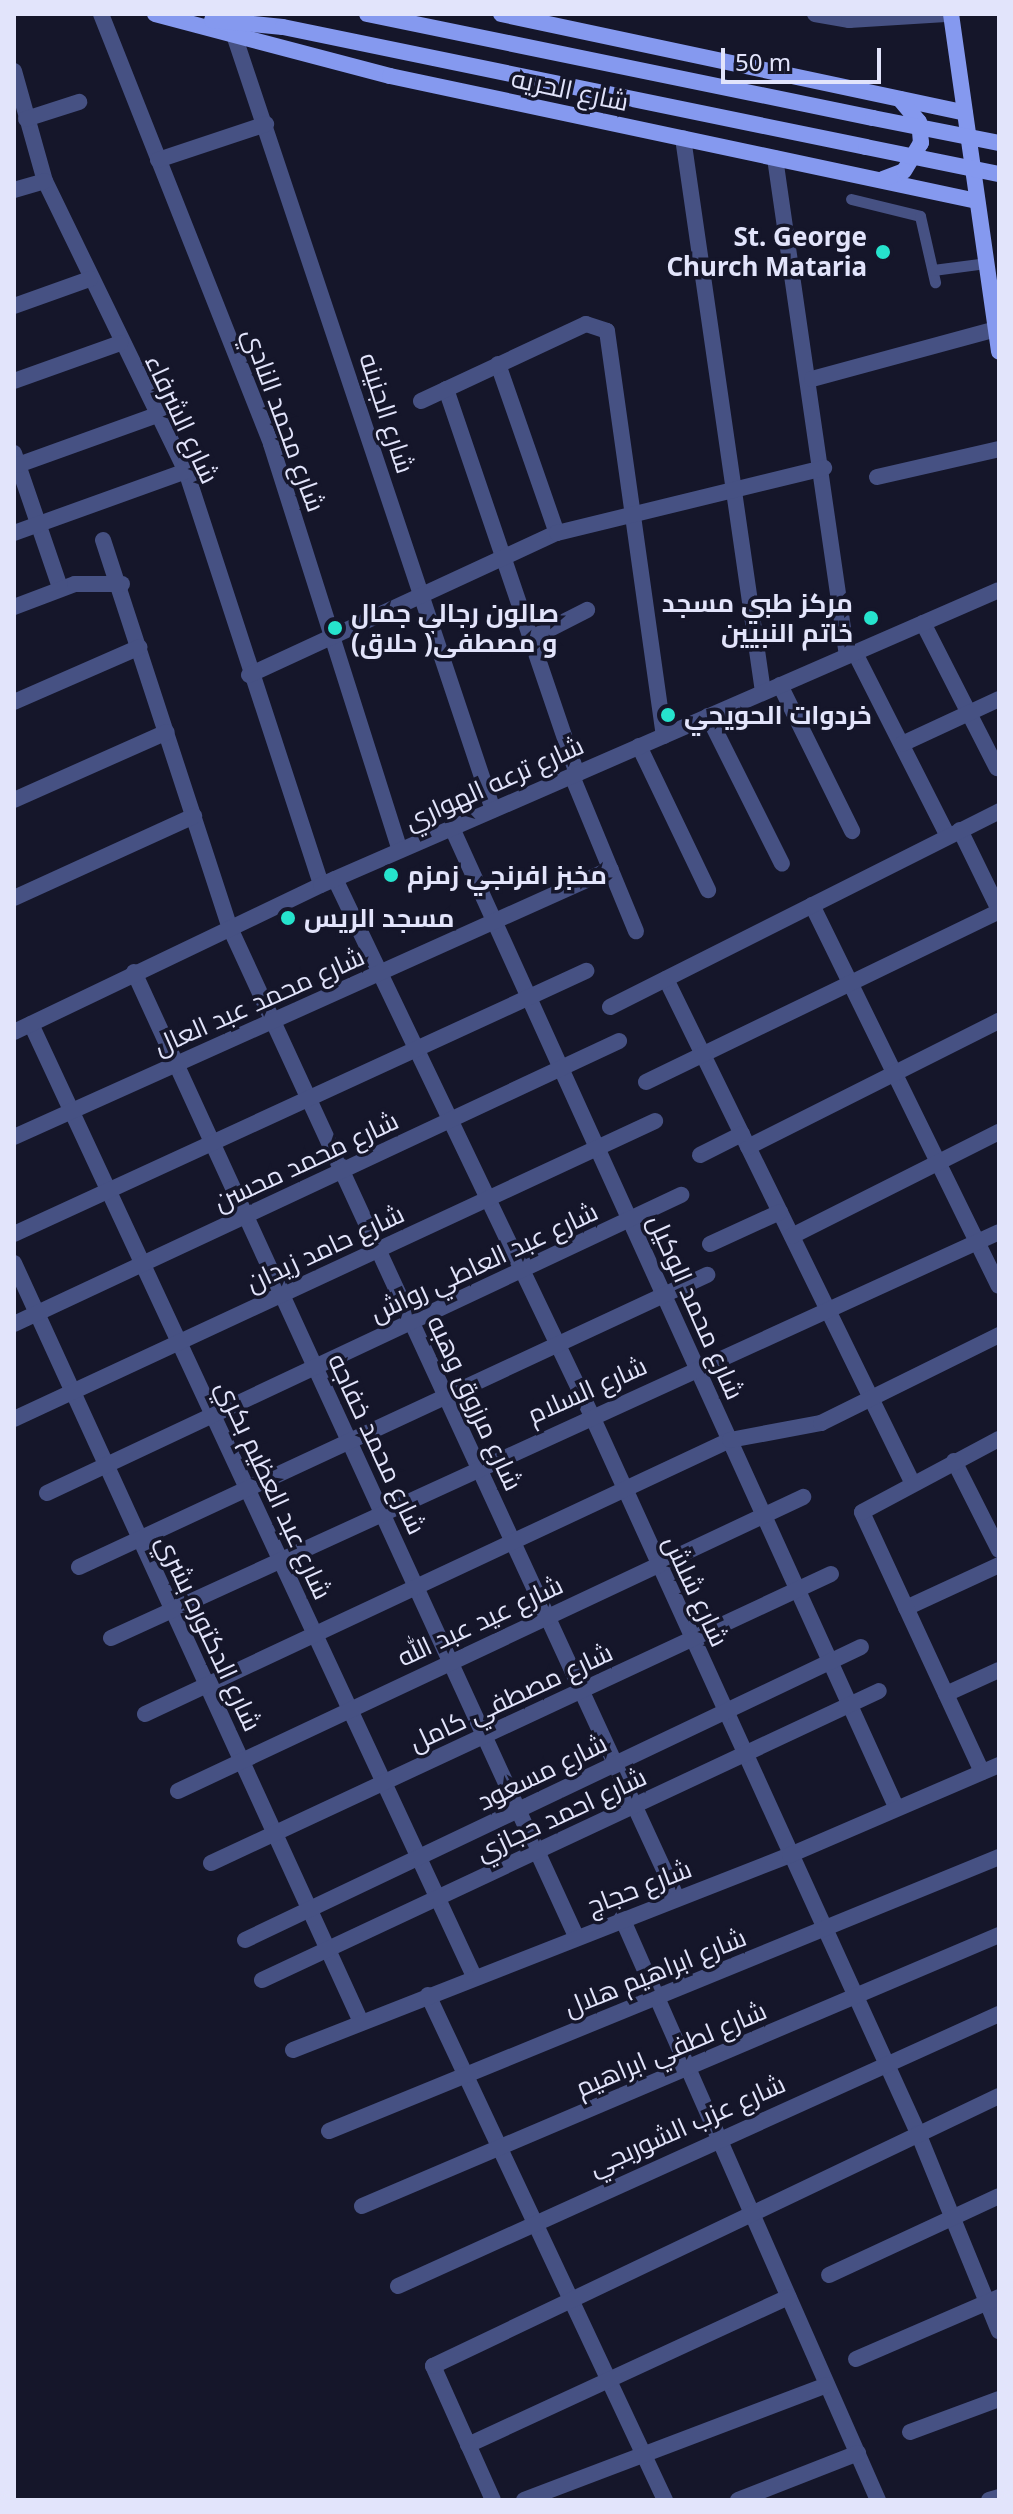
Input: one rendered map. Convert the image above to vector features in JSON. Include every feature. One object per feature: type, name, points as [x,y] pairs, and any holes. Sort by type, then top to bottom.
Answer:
[{"type":"main road","name":"شارع الحريه","points":[[155,14],[233,32],[390,76],[977,201]]},
{"type":"main road","points":[[367,14],[999,143]]},
{"type":"main road","points":[[501,14],[544,18],[965,113]]},
{"type":"main road","points":[[948,14],[999,352]]},
{"type":"main road","points":[[190,22],[268,24],[999,174]]},
{"type":"main road","points":[[873,179],[895,177],[918,154],[919,122],[897,98]]},
{"type":"street","name":"شارع محمد النادي","points":[[101,14],[271,444],[335,637],[400,850]]},
{"type":"street","points":[[815,14],[849,20],[948,14]]},
{"type":"street","name":"شارع الجنينه","points":[[233,32],[493,810]]},
{"type":"street","name":"شارع الشرفاء","points":[[14,71],[45,181],[154,416],[186,471],[249,675],[328,882]]},
{"type":"street","points":[[26,119],[79,102]]},
{"type":"street","points":[[158,160],[266,124]]},
{"type":"street","points":[[683,138],[736,486],[763,692]]},
{"type":"street","points":[[646,1082],[999,911],[851,654],[812,379],[775,158]]},
{"type":"street","points":[[14,190],[45,181]]},
{"type":"street","points":[[14,306],[90,279]]},
{"type":"street","points":[[421,401],[586,324],[604,327],[664,736]]},
{"type":"street","points":[[812,379],[996,329]]},
{"type":"street","points":[[14,381],[120,343]]},
{"type":"street","points":[[498,364],[557,533]]},
{"type":"street","points":[[446,389],[532,638],[574,775],[636,931]]},
{"type":"street","points":[[60,587],[15,458],[154,416]]},
{"type":"street","points":[[877,477],[999,449]]},
{"type":"street","points":[[249,675],[557,533],[632,511],[824,468]]},
{"type":"street","points":[[14,533],[186,471]]},
{"type":"street","name":"شارع مرزوق وهبه","points":[[103,540],[122,584],[230,928],[677,1898]]},
{"type":"street","points":[[14,607],[60,587],[122,584]]},
{"type":"street","name":"شارع ترعه الهواري","points":[[14,1032],[134,972],[328,882],[999,590]]},
{"type":"street","points":[[532,638],[587,610]]},
{"type":"street","points":[[923,623],[997,768]]},
{"type":"street","points":[[14,702],[140,647]]},
{"type":"street","points":[[780,685],[852,831]]},
{"type":"street","points":[[902,744],[999,699]]},
{"type":"street","points":[[708,716],[782,864]]},
{"type":"street","points":[[14,800],[167,732]]},
{"type":"street","points":[[639,746],[708,890]]},
{"type":"street","points":[[610,1007],[999,811]]},
{"type":"street","points":[[14,898],[194,816]]},
{"type":"street","name":"شارع محمد الوكيل","points":[[452,828],[896,1807]]},
{"type":"street","name":"شارع محمد عبد العال","points":[[14,1137],[611,869]]},
{"type":"street","name":"شارع شلش","points":[[328,882],[382,973],[454,1118],[559,1344],[822,1929],[993,2299],[999,2331]]},
{"type":"street","points":[[812,905],[999,1286]]},
{"type":"street","points":[[14,1234],[306,1094],[586,971]]},
{"type":"street","name":"شارع محمد خفاجه","points":[[134,972],[576,1936]]},
{"type":"street","points":[[666,979],[912,1482]]},
{"type":"street","points":[[700,1155],[745,1141],[894,1074],[999,1021]]},
{"type":"street","name":"شارع عبد العظيم بكري","points":[[31,1024],[474,1976]]},
{"type":"street","name":"شارع محمد محسن","points":[[14,1324],[619,1041]]},
{"type":"street","name":"شارع حامد زيدان","points":[[14,1419],[655,1121]]},
{"type":"street","points":[[792,1236],[999,1132]]},
{"type":"street","name":"شارع عبد العاطي رواش","points":[[47,1493],[681,1195]]},
{"type":"street","points":[[710,1244],[780,1212]]},
{"type":"street","name":"شارع السلام","points":[[111,1638],[591,1414],[696,1367],[830,1314],[999,1232]]},
{"type":"street","name":"شارع الدكتوره بشري","points":[[14,1263],[361,2022]]},
{"type":"street","points":[[79,1567],[707,1275]]},
{"type":"street","points":[[145,1714],[730,1440],[821,1423],[999,1335]]},
{"type":"street","points":[[982,1772],[862,1508],[999,1439]]},
{"type":"street","points":[[954,1461],[999,1550]]},
{"type":"street","name":"شارع عيد عبد الله","points":[[178,1791],[450,1660],[803,1497]]},
{"type":"street","points":[[906,1608],[999,1565]]},
{"type":"street","name":"شارع مصطفي كامل","points":[[211,1863],[831,1574]]},
{"type":"street","name":"شارع مسعود","points":[[245,1940],[861,1647]]},
{"type":"street","points":[[946,1694],[999,1670]]},
{"type":"street","name":"شارع احمد حجازي","points":[[262,1980],[879,1691]]},
{"type":"street","name":"شارع حجاج","points":[[293,2050],[474,1976],[790,1855],[999,1765]]},
{"type":"street","name":"شارع ابراهيم هلال","points":[[329,2131],[999,1857]]},
{"type":"street","points":[[622,1918],[878,2500]]},
{"type":"street","name":"شارع لطفي ابراهيم","points":[[362,2206],[999,1935]]},
{"type":"street","points":[[428,1995],[665,2500]]},
{"type":"street","name":"شارع عزب الشوربجي","points":[[398,2286],[533,2220],[999,2014]]},
{"type":"street","points":[[493,2500],[433,2366],[999,2096]]},
{"type":"street","points":[[829,2275],[999,2196]]},
{"type":"street","points":[[468,2445],[788,2297]]},
{"type":"street","points":[[856,2359],[993,2299]]},
{"type":"street","points":[[524,2500],[827,2385]]},
{"type":"street","points":[[910,2432],[999,2399]]},
{"type":"street","points":[[738,2500],[858,2453]]},
{"type":"street","points":[[989,2500],[999,2497]]},
{"type":"lane","points":[[851,199],[920,216],[934,276],[986,263]]},
{"type":"place","name":"St. George Church Mataria","points":[[883,252]]},
{"type":"place","name":"مركز طبي مسجد خاتم النبيين","points":[[871,618]]},
{"type":"place","name":"صالون رجالي جمال و مصطفى( حلاق)","points":[[335,628]]},
{"type":"place","name":"خردوات الحويحي","points":[[668,715]]},
{"type":"place","name":"مخبز افرنجي زمزم","points":[[391,875]]},
{"type":"place","name":"مسجد الريس","points":[[288,918]]}]
